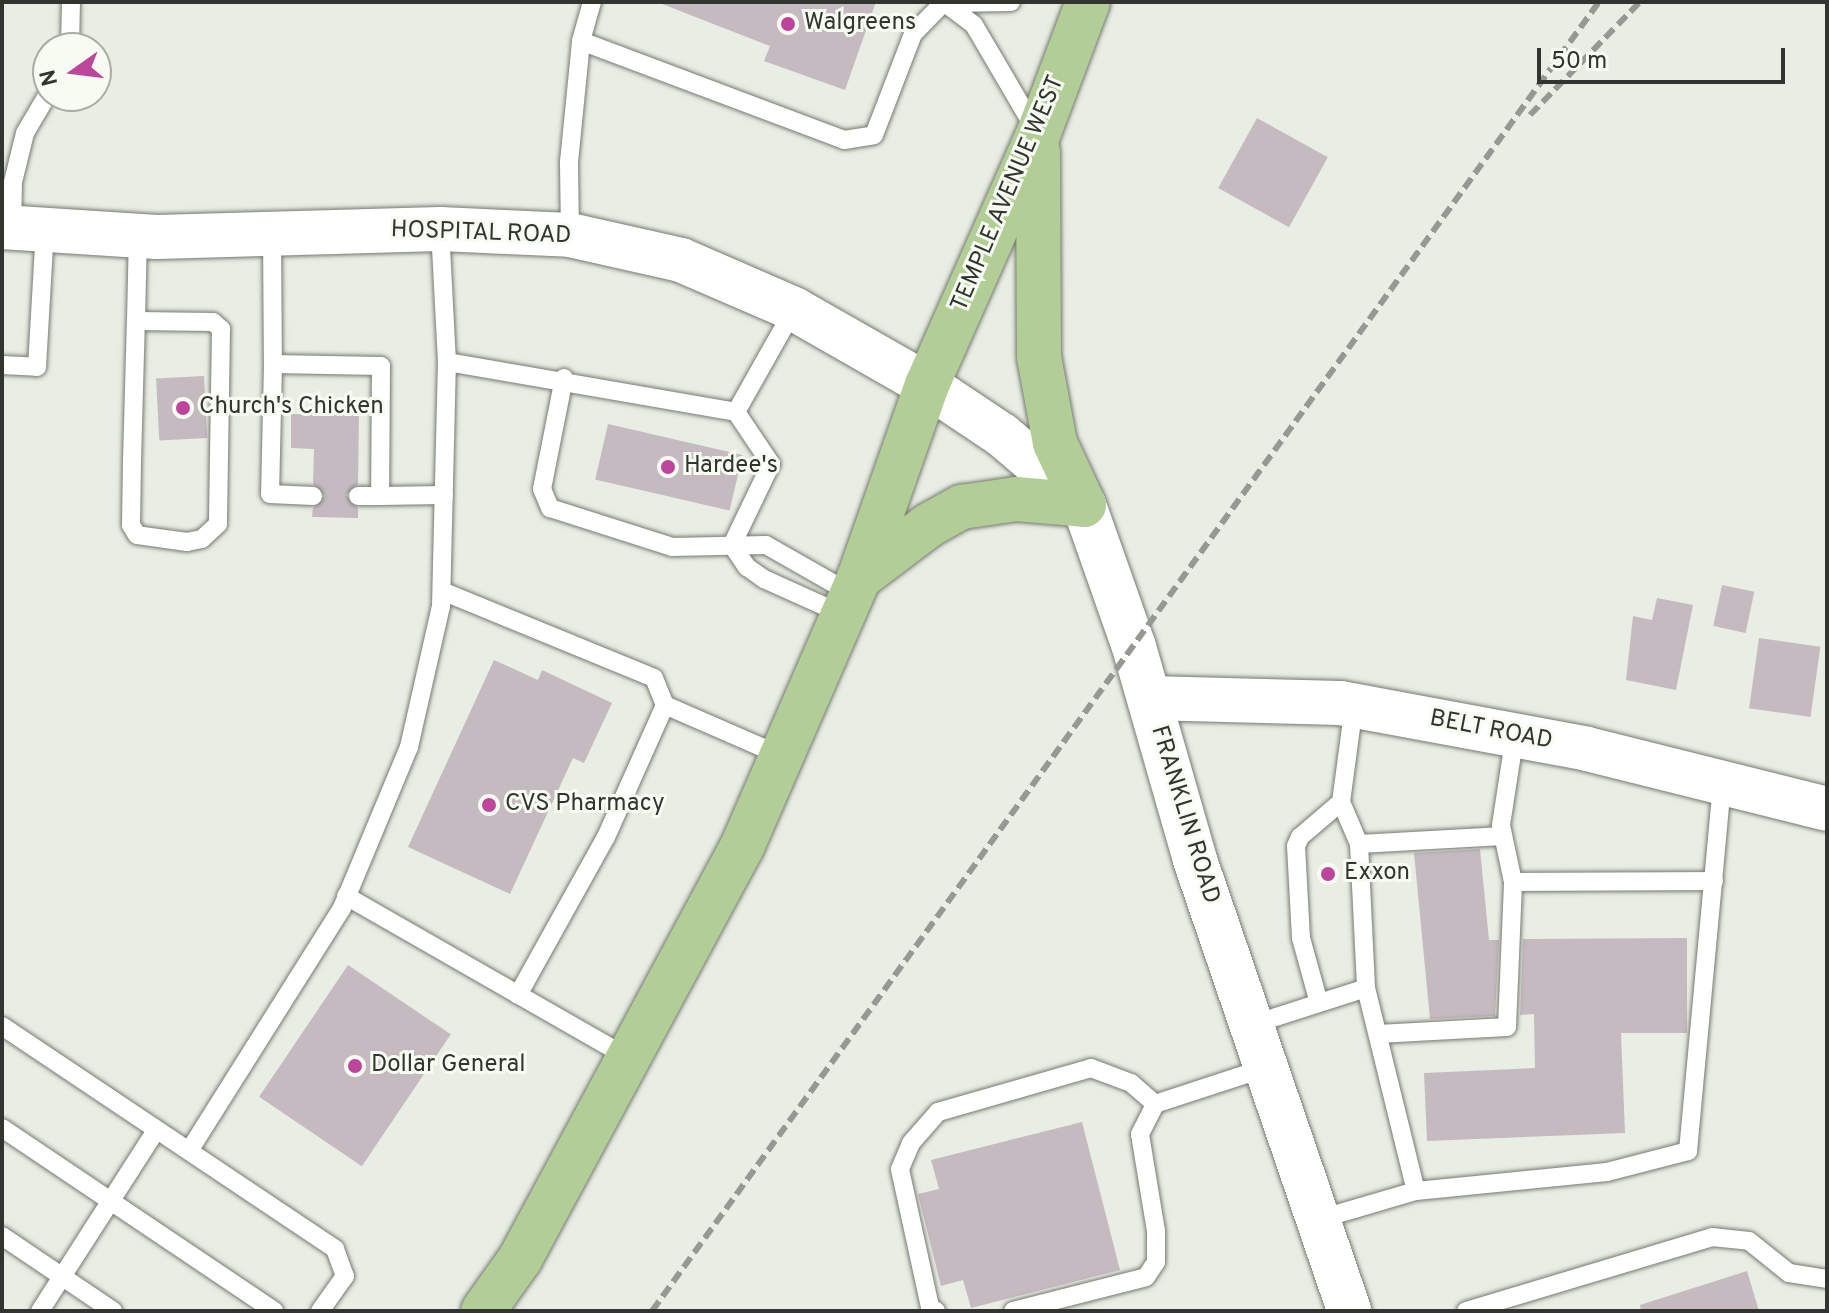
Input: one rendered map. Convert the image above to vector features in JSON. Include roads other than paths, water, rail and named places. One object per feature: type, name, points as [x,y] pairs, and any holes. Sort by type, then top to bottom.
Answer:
[{"type":"main road","name":"TEMPLE AVENUE WEST","points":[[483,1311],[520,1259],[742,847],[851,595],[927,385],[1038,135],[1088,2]]},
{"type":"main road","points":[[1038,135],[1039,357],[1055,443],[1084,505]]},
{"type":"main road","points":[[851,595],[929,525],[962,507],[1016,499],[1084,505]]},
{"type":"street","name":"HOSPITAL ROAD","points":[[20,228],[138,236],[440,229],[570,235],[681,260],[794,309],[927,385]]},
{"type":"street","points":[[927,385],[1002,435],[1084,505]]},
{"type":"street","name":"FRANKLIN ROAD","points":[[1084,505],[1149,698],[1250,1025],[1320,1219],[1349,1311]]},
{"type":"street","name":"BELT ROAD","points":[[1149,698],[1354,705],[1515,735],[1827,809]]},
{"type":"lane","points":[[70,32],[71,2]]},
{"type":"lane","points":[[570,235],[569,162],[581,41],[592,2]]},
{"type":"lane","points":[[581,41],[844,140],[874,135],[913,34],[944,2],[1011,2]]},
{"type":"lane","points":[[944,2],[974,25],[1038,135]]},
{"type":"lane","points":[[2,365],[37,367],[13,182],[25,133],[37,112]]},
{"type":"lane","points":[[189,1151],[346,896],[409,747],[442,591],[447,362],[440,229]]},
{"type":"lane","points":[[272,233],[270,494],[313,496]]},
{"type":"lane","points":[[136,321],[213,322],[221,329],[218,524],[202,539],[187,542],[137,535],[131,525],[138,236]]},
{"type":"lane","points":[[736,412],[794,309]]},
{"type":"lane","points":[[447,362],[564,378],[736,412],[771,464],[732,545]]},
{"type":"lane","points":[[273,364],[381,366],[380,496]]},
{"type":"lane","points":[[564,378],[542,489],[550,508],[672,547],[766,545],[851,595]]},
{"type":"lane","points":[[358,496],[444,495]]},
{"type":"lane","points":[[732,545],[747,567],[764,579],[851,595]]},
{"type":"lane","points":[[442,591],[654,678],[665,705],[782,756]]},
{"type":"lane","points":[[518,995],[606,837],[665,705]]},
{"type":"lane","points":[[1354,705],[1341,802],[1359,844],[1366,988],[1416,1191]]},
{"type":"lane","points":[[1378,1034],[1507,1027],[1513,882],[1503,836],[1515,735]]},
{"type":"lane","points":[[1320,1219],[1416,1191],[1607,1172],[1688,1151],[1722,783]]},
{"type":"lane","points":[[1319,1003],[1301,938],[1296,846],[1300,837],[1341,802]]},
{"type":"lane","points":[[1359,844],[1503,836]]},
{"type":"lane","points":[[1513,882],[1714,881]]},
{"type":"lane","points":[[346,896],[629,1058]]},
{"type":"lane","points":[[1250,1025],[1366,988]]},
{"type":"lane","points":[[2,1026],[335,1249],[345,1276],[320,1311]]},
{"type":"lane","points":[[936,1311],[930,1307],[900,1169],[911,1143],[938,1112],[1091,1068],[1131,1083],[1155,1104]]},
{"type":"lane","points":[[1013,1311],[1146,1277],[1156,1262],[1156,1231],[1140,1134],[1155,1104],[1265,1068]]},
{"type":"lane","points":[[2,1128],[274,1311]]},
{"type":"lane","points":[[40,1311],[156,1130]]},
{"type":"lane","points":[[2,1236],[113,1311]]},
{"type":"lane","points":[[1466,1311],[1712,1237],[1749,1241],[1789,1273],[1827,1279]]},
{"type":"railway","points":[[652,1311],[1599,2]]},
{"type":"railway","points":[[1530,115],[1640,2]]},
{"type":"place","name":"Walgreens","points":[[788,24]]},
{"type":"place","name":"Church's Chicken","points":[[183,408]]},
{"type":"place","name":"Hardee's","points":[[668,467]]},
{"type":"place","name":"CVS Pharmacy","points":[[489,805]]},
{"type":"place","name":"Exxon","points":[[1328,874]]},
{"type":"place","name":"Dollar General","points":[[355,1066]]}]
